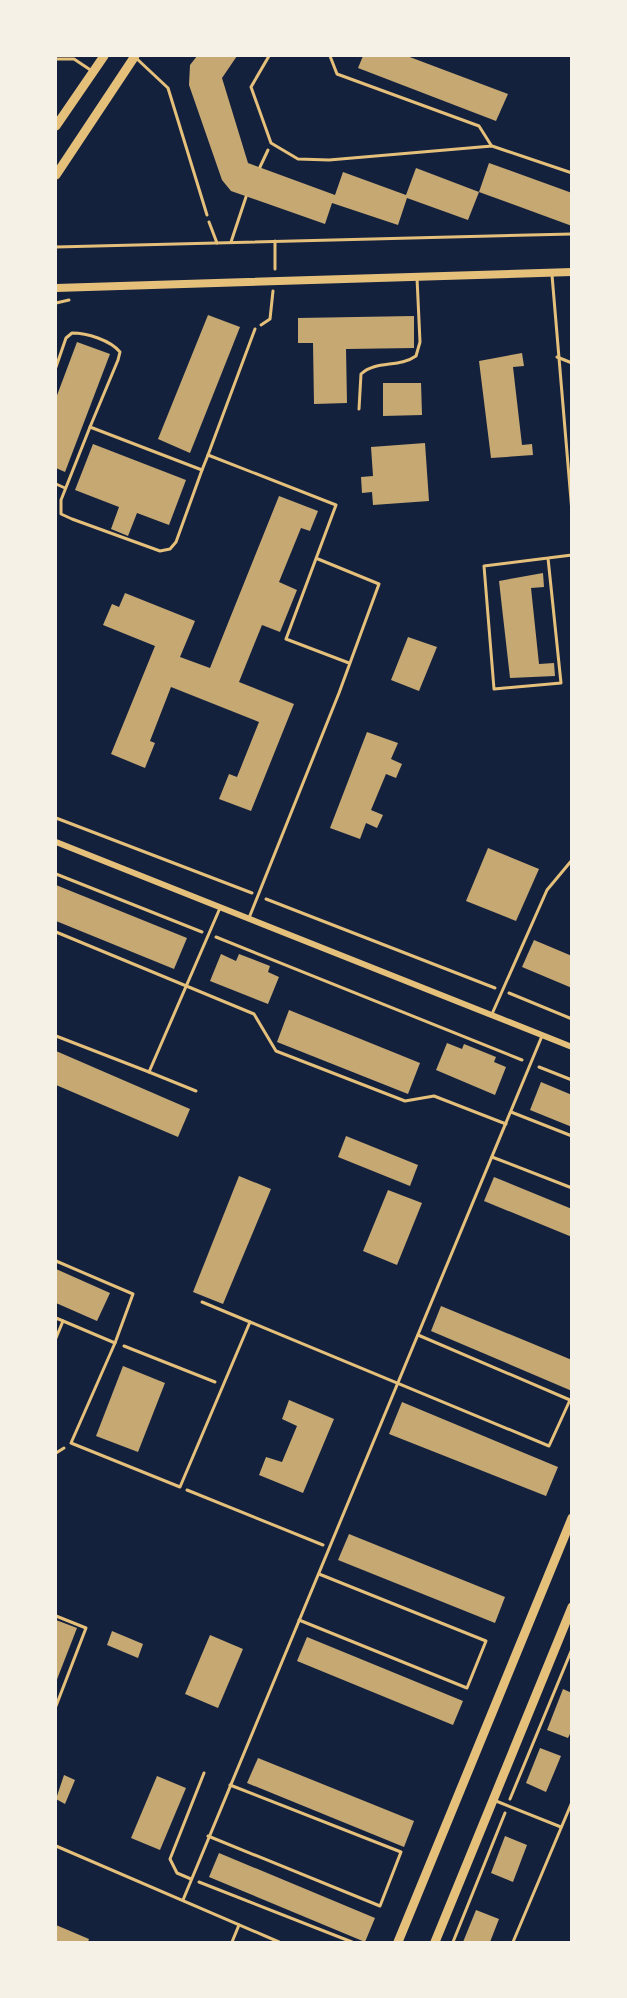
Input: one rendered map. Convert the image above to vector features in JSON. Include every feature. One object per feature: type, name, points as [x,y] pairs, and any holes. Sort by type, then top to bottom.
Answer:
[{"type":"main road","points":[[56,126],[104,56]]},
{"type":"main road","points":[[56,176],[135,56]]},
{"type":"main road","points":[[398,1942],[572,1518]]},
{"type":"main road","points":[[435,1942],[572,1607]]},
{"type":"street","points":[[56,288],[572,272]]},
{"type":"street","points":[[56,842],[572,1047]]},
{"type":"lane","points":[[135,56],[168,88],[207,215]]},
{"type":"lane","points":[[269,56],[251,87],[271,143],[298,159],[329,160],[492,146],[572,173]]},
{"type":"lane","points":[[330,56],[337,74],[479,126],[492,146]]},
{"type":"lane","points":[[56,59],[74,59],[93,72]]},
{"type":"lane","points":[[551,272],[572,512]]},
{"type":"lane","points":[[359,409],[361,374],[368,367],[407,363],[416,356],[420,342],[417,277]]},
{"type":"lane","points":[[56,367],[66,338],[72,333],[80,333],[114,345],[120,352],[61,500],[61,513],[160,551],[170,549],[177,542],[255,329]]},
{"type":"lane","points":[[557,357],[572,363]]},
{"type":"lane","points":[[90,427],[202,470]]},
{"type":"lane","points":[[208,455],[336,505],[286,639],[349,663]]},
{"type":"lane","points":[[56,484],[66,488]]},
{"type":"lane","points":[[548,558],[561,683],[494,689],[484,566],[548,558],[572,555]]},
{"type":"lane","points":[[249,918],[379,584],[317,558]]},
{"type":"lane","points":[[491,1016],[547,890],[572,860]]},
{"type":"lane","points":[[148,1072],[220,906]]},
{"type":"lane","points":[[56,932],[254,1014],[276,1051],[405,1101],[434,1096],[506,1124]]},
{"type":"lane","points":[[56,1036],[196,1090]]},
{"type":"lane","points":[[183,1900],[543,1036]]},
{"type":"lane","points":[[511,1112],[572,1136]]},
{"type":"lane","points":[[492,1157],[572,1188]]},
{"type":"lane","points":[[56,1261],[133,1294],[115,1343],[71,1443],[180,1487],[250,1322]]},
{"type":"lane","points":[[202,1302],[549,1446],[570,1400],[418,1335]]},
{"type":"lane","points":[[56,1318],[115,1343]]},
{"type":"lane","points":[[56,1338],[63,1321]]},
{"type":"lane","points":[[299,1620],[467,1688],[486,1641],[318,1574]]},
{"type":"lane","points":[[56,1616],[86,1628],[56,1706]]},
{"type":"lane","points":[[191,1880],[177,1873],[170,1859],[204,1773]]},
{"type":"lane","points":[[208,1836],[380,1906],[401,1852],[230,1785]]},
{"type":"lane","points":[[493,1799],[561,1827]]},
{"type":"lane","points":[[513,1942],[572,1802]]},
{"type":"lane","points":[[56,1846],[279,1942]]},
{"type":"lane","points":[[232,1942],[239,1925]]},
{"type":"path","points":[[260,167],[271,143]]},
{"type":"path","points":[[231,242],[246,196]]},
{"type":"path","points":[[207,215],[217,243]]},
{"type":"path","points":[[56,247],[572,234]]},
{"type":"path","points":[[56,818],[572,1019]]},
{"type":"path","points":[[56,874],[572,1080]]},
{"type":"path","points":[[115,1343],[223,1385]]},
{"type":"path","points":[[180,1487],[329,1547]]},
{"type":"path","points":[[453,1942],[572,1650]]},
{"type":"path","points":[[191,1880],[352,1942]]},
{"type":"building","points":[[197,56],[237,56],[222,78],[248,163],[335,195],[343,172],[406,195],[416,168],[479,192],[468,220],[407,198],[398,225],[332,203],[325,224],[231,191],[222,180],[189,85],[190,65]]},
{"type":"building","points":[[363,56],[407,56],[508,94],[496,121],[358,68]]},
{"type":"building","points":[[489,163],[572,193],[572,226],[479,192]]},
{"type":"building","points":[[208,315],[240,327],[190,453],[158,439]]},
{"type":"building","points":[[414,316],[414,348],[346,349],[347,403],[314,404],[313,343],[298,343],[298,318]]},
{"type":"building","points":[[77,342],[110,354],[65,472],[56,468],[56,398]]},
{"type":"building","points":[[522,353],[524,366],[513,367],[522,445],[532,444],[533,455],[491,458],[479,361]]},
{"type":"building","points":[[383,383],[421,383],[422,415],[383,416]]},
{"type":"building","points":[[425,443],[429,501],[373,505],[372,492],[362,493],[361,477],[373,476],[371,447]]},
{"type":"building","points":[[93,444],[186,480],[169,525],[137,513],[128,536],[111,529],[119,507],[75,490]]},
{"type":"building","points":[[279,496],[318,511],[310,531],[301,528],[279,582],[297,590],[280,632],[262,625],[239,682],[294,704],[251,811],[219,799],[229,774],[237,777],[259,722],[171,687],[150,741],[155,743],[145,768],[111,754],[155,646],[103,625],[112,604],[119,607],[125,593],[195,621],[180,657],[210,668]]},
{"type":"building","points":[[543,573],[544,587],[531,588],[539,664],[554,663],[555,676],[510,678],[499,581]]},
{"type":"building","points":[[408,637],[437,647],[419,691],[391,680]]},
{"type":"building","points":[[367,732],[398,743],[391,759],[402,764],[396,778],[386,774],[371,810],[383,815],[377,828],[366,823],[360,839],[330,828]]},
{"type":"building","points":[[488,848],[539,869],[516,921],[466,901]]},
{"type":"building","points":[[56,885],[187,938],[174,969],[56,921]]},
{"type":"building","points":[[534,940],[572,956],[572,988],[522,967]]},
{"type":"building","points":[[221,954],[236,961],[239,954],[270,966],[268,972],[279,977],[268,1004],[210,981]]},
{"type":"building","points":[[289,1010],[420,1063],[408,1094],[277,1042]]},
{"type":"building","points":[[447,1043],[462,1049],[464,1044],[496,1057],[494,1062],[506,1067],[495,1095],[436,1070]]},
{"type":"building","points":[[56,1051],[190,1109],[178,1137],[56,1085]]},
{"type":"building","points":[[541,1082],[572,1095],[572,1127],[530,1110]]},
{"type":"building","points":[[346,1136],[418,1165],[410,1186],[338,1157]]},
{"type":"building","points":[[239,1176],[271,1189],[223,1304],[193,1292]]},
{"type":"building","points":[[494,1177],[572,1209],[572,1237],[484,1201]]},
{"type":"building","points":[[388,1190],[422,1203],[397,1265],[363,1251]]},
{"type":"building","points":[[56,1269],[110,1293],[97,1321],[56,1303]]},
{"type":"building","points":[[441,1306],[572,1360],[572,1391],[431,1331]]},
{"type":"building","points":[[123,1366],[165,1383],[138,1452],[96,1436]]},
{"type":"building","points":[[289,1400],[334,1419],[303,1493],[259,1475],[266,1457],[282,1462],[297,1426],[282,1419]]},
{"type":"building","points":[[402,1402],[558,1467],[546,1496],[389,1434]]},
{"type":"building","points":[[349,1534],[505,1597],[495,1623],[338,1560]]},
{"type":"building","points":[[56,1620],[77,1628],[56,1682]]},
{"type":"building","points":[[112,1631],[143,1644],[138,1658],[107,1645]]},
{"type":"building","points":[[210,1635],[243,1649],[218,1708],[185,1694]]},
{"type":"building","points":[[307,1637],[463,1701],[453,1725],[297,1661]]},
{"type":"building","points":[[563,1689],[572,1693],[572,1730],[568,1738],[547,1730]]},
{"type":"building","points":[[540,1748],[561,1756],[546,1792],[526,1783]]},
{"type":"building","points":[[258,1758],[414,1821],[404,1847],[247,1783]]},
{"type":"building","points":[[64,1775],[75,1780],[65,1804],[56,1799]]},
{"type":"building","points":[[157,1776],[186,1788],[160,1850],[131,1838]]},
{"type":"building","points":[[505,1836],[527,1845],[513,1882],[491,1873]]},
{"type":"building","points":[[219,1853],[375,1918],[365,1942],[209,1877]]},
{"type":"building","points":[[476,1910],[499,1919],[490,1942],[463,1942]]},
{"type":"building","points":[[56,1925],[89,1939],[88,1942],[56,1942]]}]
